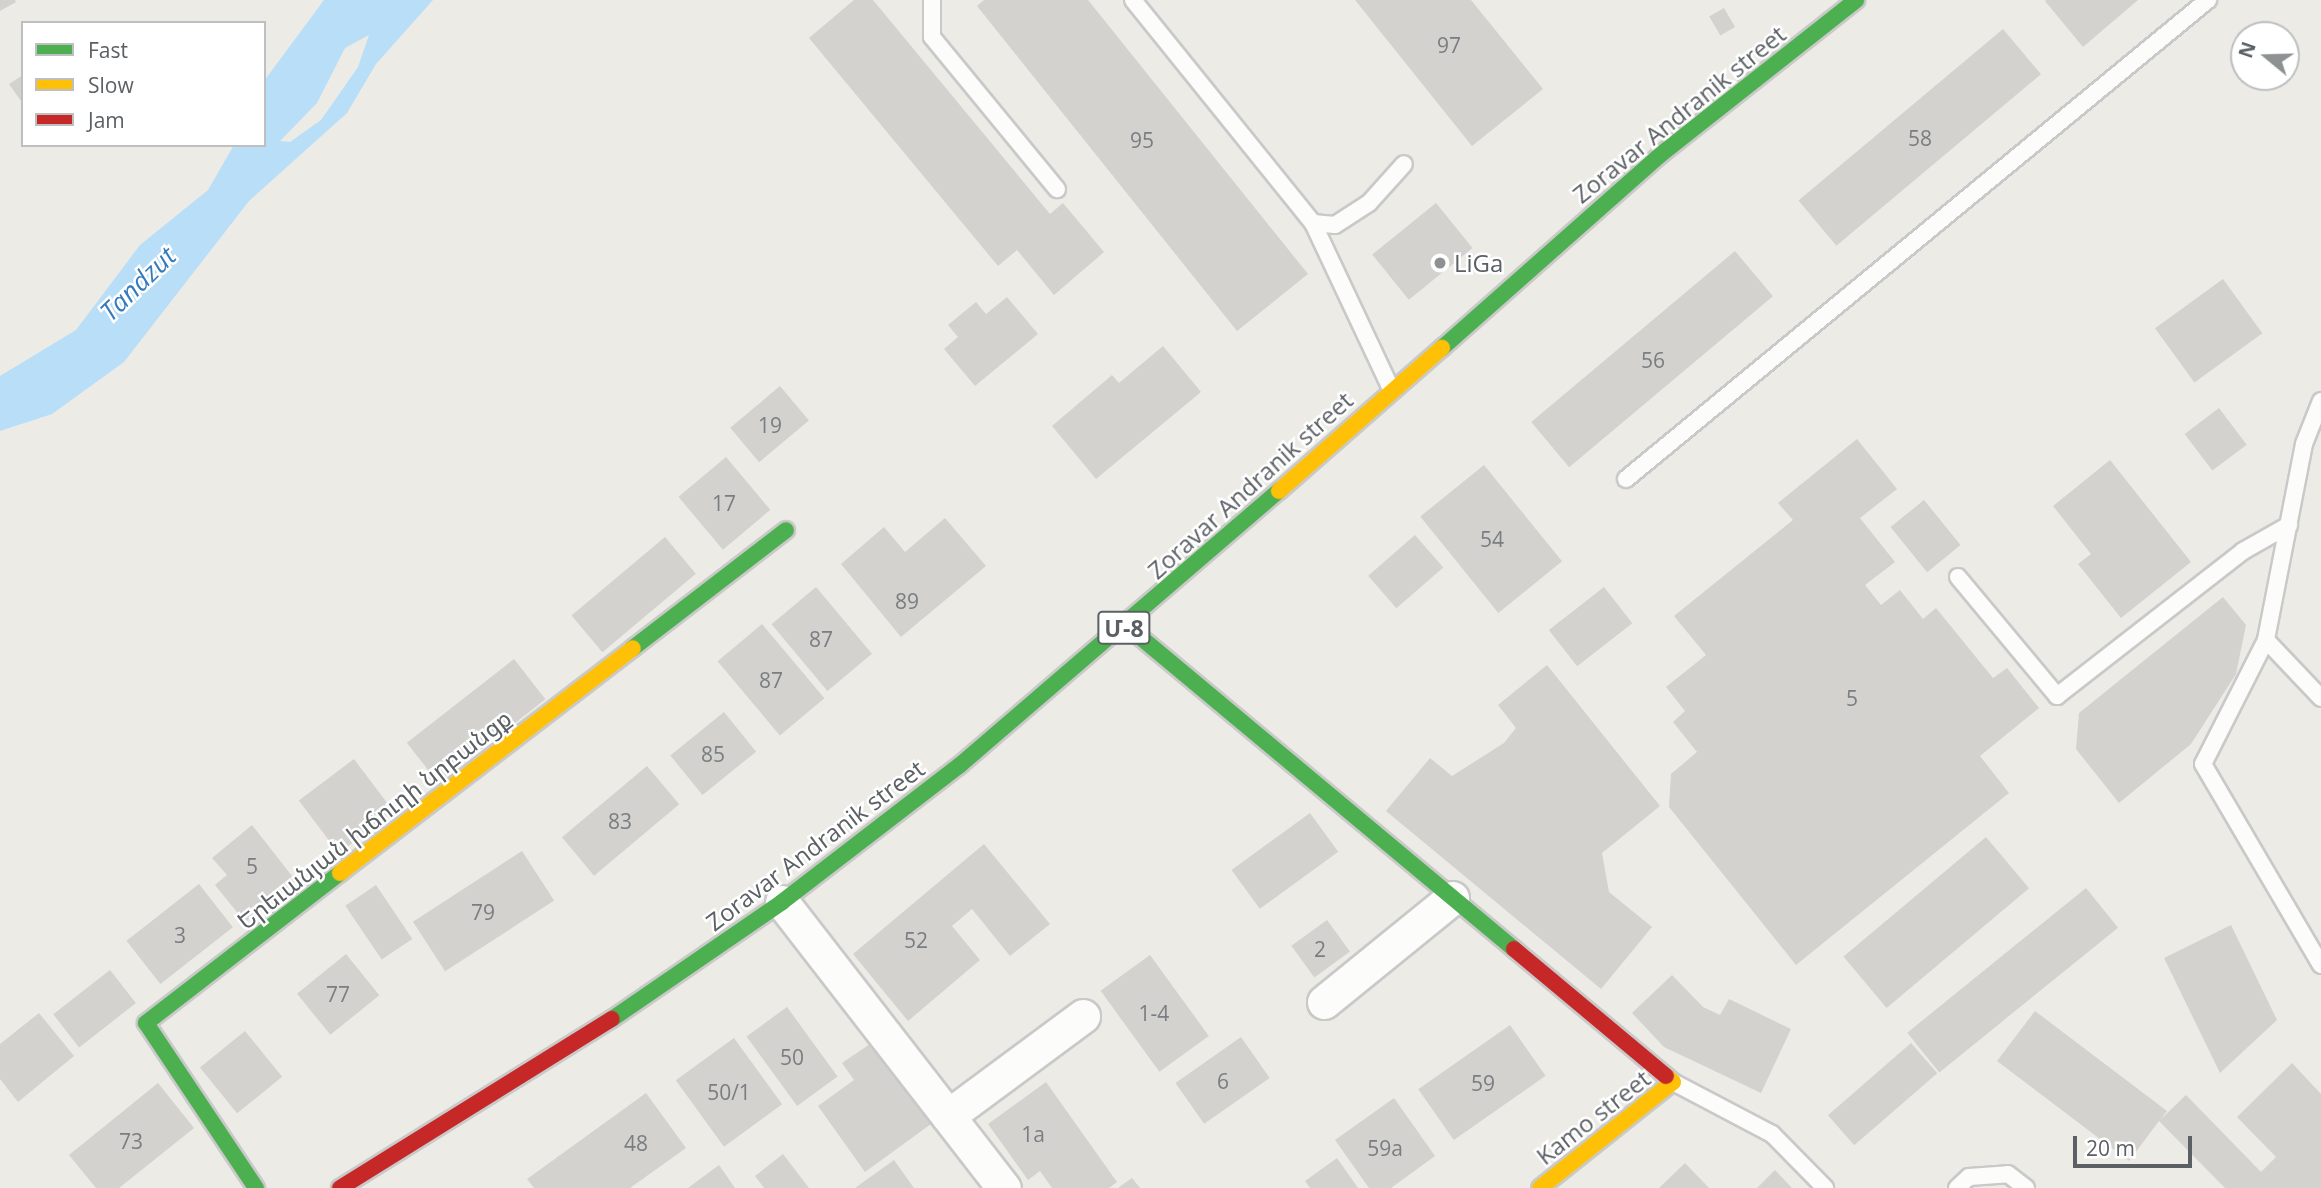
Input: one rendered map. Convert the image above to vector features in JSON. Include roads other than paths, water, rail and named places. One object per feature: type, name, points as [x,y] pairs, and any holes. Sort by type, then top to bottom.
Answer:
[{"type":"main road","name":"Zoravar Andranik street","points":[[340,1188],[623,1012],[782,902],[960,765],[1127,626],[1391,389],[1660,155],[1856,0]]},
{"type":"main road","name":"Երեւանյան խճուղի նրբանցք","points":[[256,1188],[146,1023],[786,530]]},
{"type":"main road","points":[[1127,626],[1673,1082]]},
{"type":"main road","name":"Kamo street","points":[[1540,1188],[1673,1082]]},
{"type":"street","points":[[1324,1002],[1452,898]]},
{"type":"street","points":[[782,902],[1004,1188]]},
{"type":"street","points":[[948,1116],[1083,1016]]},
{"type":"lane","points":[[932,0],[932,37],[1057,189]]},
{"type":"lane","points":[[1133,0],[1313,223],[1391,389]]},
{"type":"lane","points":[[1626,480],[2208,0]]},
{"type":"lane","points":[[1313,223],[1335,225],[1369,203],[1405,164]]},
{"type":"lane","points":[[2321,401],[2304,444],[2266,640],[2203,764],[2321,965]]},
{"type":"lane","points":[[1958,577],[2057,696],[2243,551],[2288,525]]},
{"type":"lane","points":[[2266,640],[2321,698]]},
{"type":"lane","points":[[1673,1082],[1772,1134],[1825,1188]]},
{"type":"lane","points":[[1957,1188],[1969,1177],[2008,1174],[2026,1188]]},
{"type":"water","name":"Tandzut","points":[[324,0],[433,0],[376,64],[347,113],[249,201],[124,362],[52,414],[0,431],[0,376],[76,330],[140,245],[208,190],[233,147],[266,147],[266,78]],"holes":[[[369,35],[358,67],[321,120],[290,142],[280,141],[317,103],[345,48]]]},
{"type":"place","name":"LiGa","points":[[1440,263]]}]
